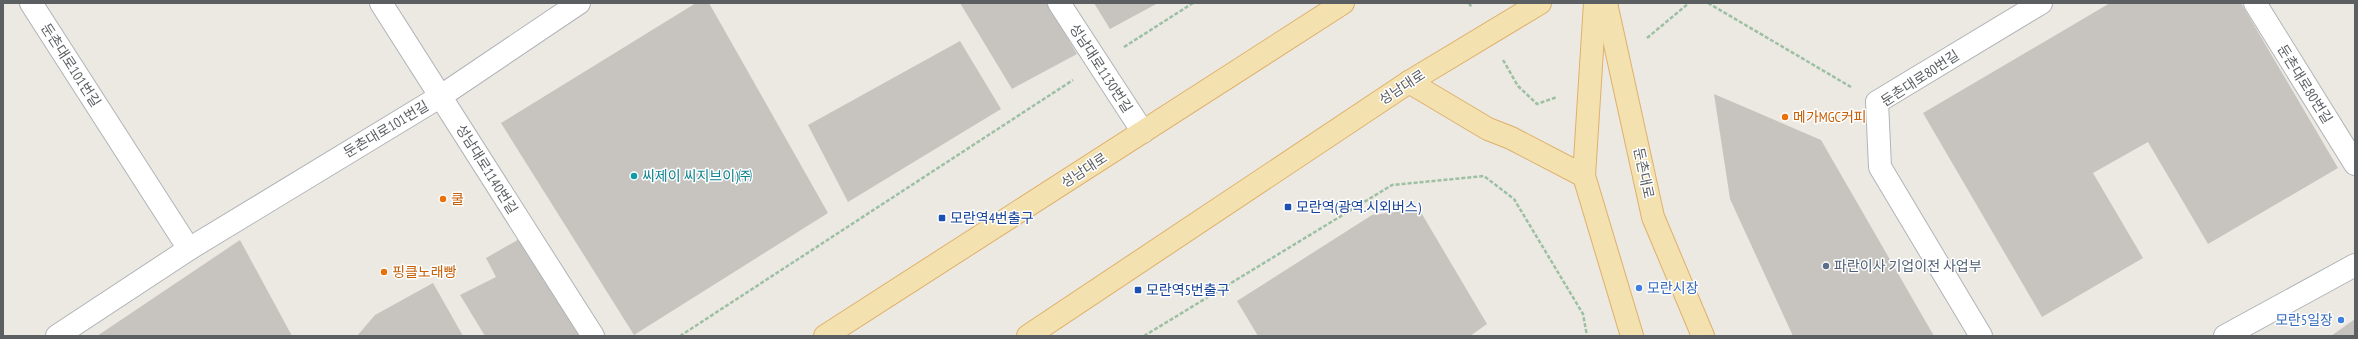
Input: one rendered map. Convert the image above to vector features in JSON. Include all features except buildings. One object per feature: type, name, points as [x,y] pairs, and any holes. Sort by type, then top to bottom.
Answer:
[{"type":"main road","name":"성남대로","points":[[825,336],[1343,3]]},
{"type":"main road","name":"성남대로","points":[[1028,336],[1409,82],[1540,3]]},
{"type":"main road","points":[[1595,3],[1584,176],[1632,336]]},
{"type":"main road","name":"둔촌대로","points":[[1606,3],[1653,217],[1703,336]]},
{"type":"main road","points":[[1409,82],[1488,129],[1584,176]]},
{"type":"street","name":"둔촌대로101번길","points":[[31,3],[189,249]]},
{"type":"street","name":"성남대로1140번길","points":[[381,3],[593,336]]},
{"type":"street","name":"둔촌대로101번길","points":[[57,336],[189,249],[441,96],[579,3]]},
{"type":"street","name":"성남대로1130번길","points":[[1059,3],[1143,132]]},
{"type":"street","name":"둔촌대로80번길","points":[[1981,336],[1880,167],[1877,102],[2041,3]]},
{"type":"street","name":"둔촌대로80번길","points":[[2255,3],[2355,164]]},
{"type":"street","points":[[2225,336],[2355,265]]},
{"type":"path","points":[[680,336],[1098,63],[1193,3]]},
{"type":"path","points":[[1708,3],[1877,102]]},
{"type":"path","points":[[1518,86],[1536,104],[1554,99]]},
{"type":"path","points":[[1144,336],[1392,185],[1484,176],[1514,199],[1583,314],[1587,336]]},
{"type":"place","name":"메가MGC커피","points":[[1785,117]]},
{"type":"place","name":"씨제이 씨지브이)㈜","points":[[634,176]]},
{"type":"place","name":"쿨","points":[[443,199]]},
{"type":"place","name":"모란역(광역.시외버스)","points":[[1288,207]]},
{"type":"place","name":"모란역4번출구","points":[[942,218]]},
{"type":"place","name":"파란이사 기업이전 사업부","points":[[1826,266]]},
{"type":"place","name":"핑클노래빵","points":[[384,272]]},
{"type":"place","name":"모란시장","points":[[1639,288]]},
{"type":"place","name":"모란역5번출구","points":[[1138,290]]},
{"type":"place","name":"모란5일장","points":[[2341,320]]}]
